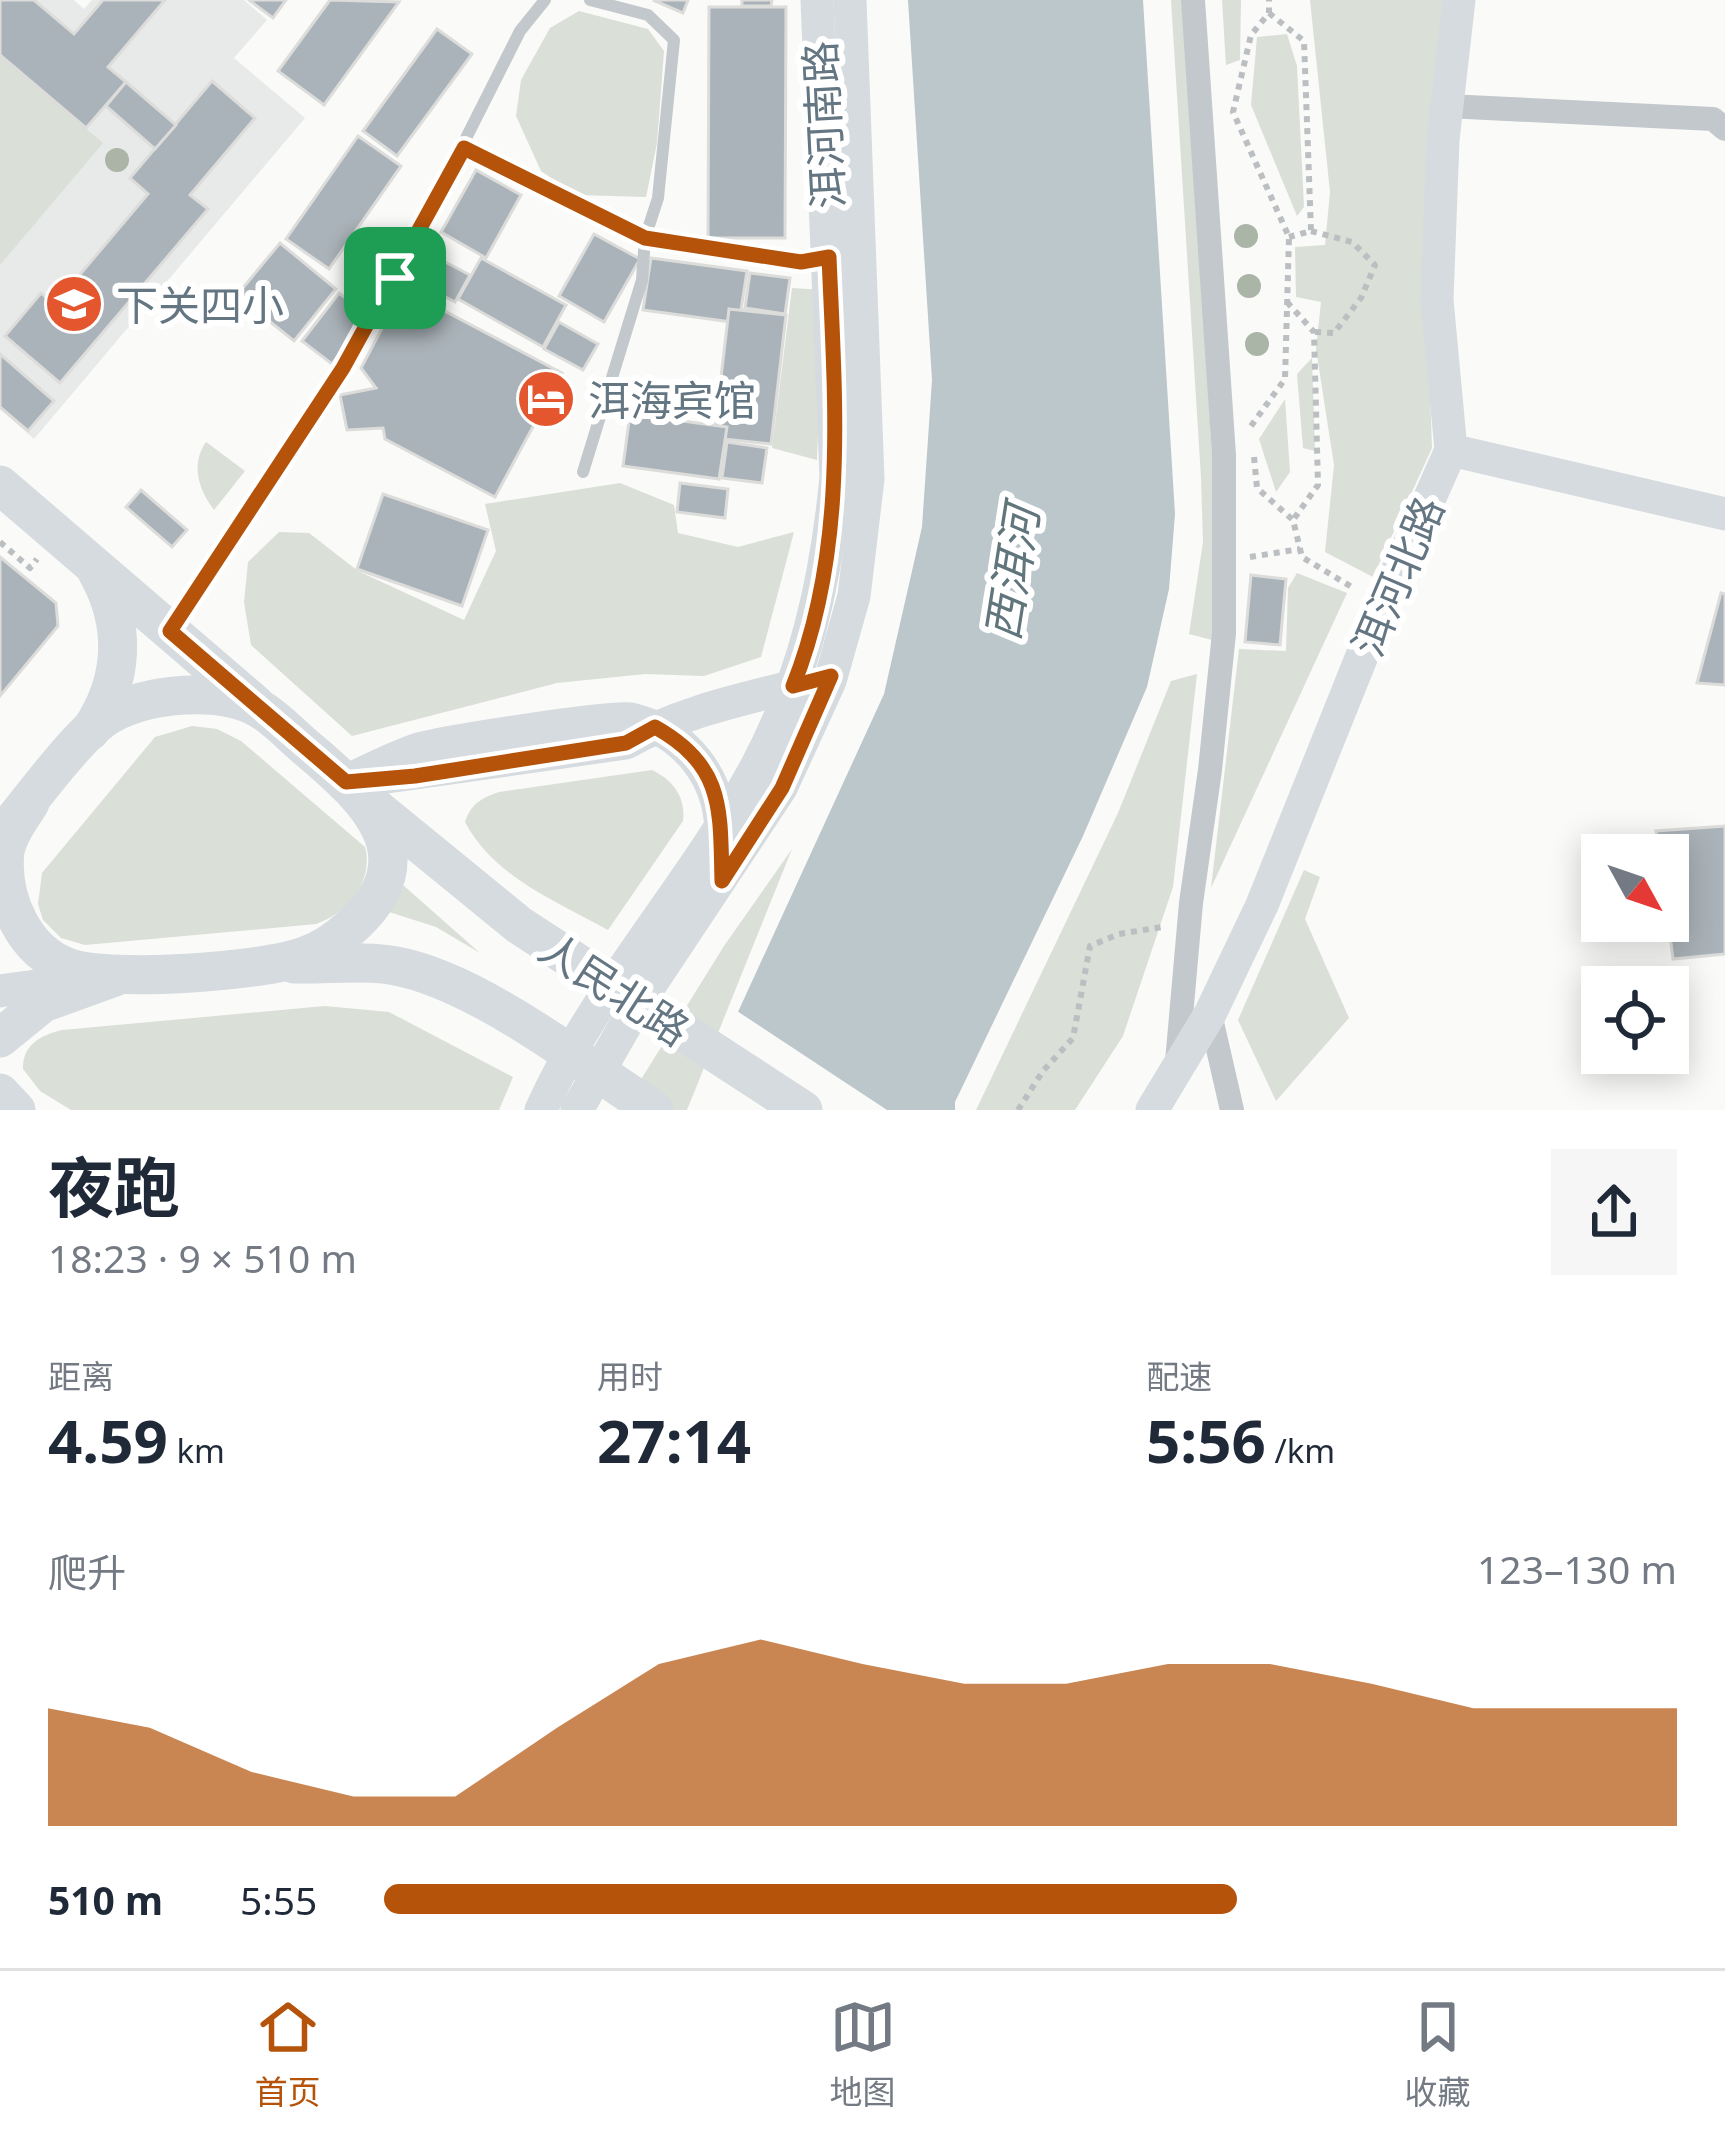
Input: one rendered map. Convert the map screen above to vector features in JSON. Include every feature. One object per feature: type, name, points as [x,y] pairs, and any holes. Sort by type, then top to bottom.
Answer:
[{"type":"main road","name":"洱河南路","points":[[541,1110],[598,1005],[721,826],[770,741],[793,686],[821,590],[836,477],[818,0]]},
{"type":"main road","name":"洱河南路","points":[[577,1110],[637,1005],[782,788],[831,676],[854,596],[868,478],[850,0]]},
{"type":"main road","name":"洱河北路","points":[[1152,1110],[1210,1014],[1262,905],[1450,450],[1437,300],[1447,106],[1459,0]]},
{"type":"main road","points":[[1450,450],[1725,514]]},
{"type":"main road","points":[[0,485],[346,782],[371,809],[385,835],[388,860],[383,884],[363,916],[303,957],[277,964],[0,991]]},
{"type":"main road","points":[[87,558],[107,591],[118,647],[112,690],[89,732]]},
{"type":"main road","points":[[655,727],[831,676]]},
{"type":"main road","points":[[0,837],[89,732],[111,714],[161,699],[213,697],[259,708]]},
{"type":"main road","points":[[346,782],[416,749],[626,717],[655,727],[685,748],[707,772],[718,795],[722,881]]},
{"type":"main road","name":"人民北路","points":[[346,782],[519,925],[803,1110]]},
{"type":"main road","points":[[30,802],[4,856],[3,881],[13,915],[52,959],[115,977]]},
{"type":"main road","name":"人民北路","points":[[277,964],[391,965],[419,972],[475,995],[654,1110]]},
{"type":"main road","points":[[0,1038],[43,1003],[115,977]]},
{"type":"main road","points":[[0,1093],[16,1110]]},
{"type":"street","points":[[1177,1072],[1222,656],[1224,562],[1224,455],[1192,0]]},
{"type":"street","points":[[1447,106],[1713,118],[1725,130]]},
{"type":"street","points":[[1210,1014],[1232,1110]]},
{"type":"lane","points":[[170,631],[343,368],[464,148],[520,31],[545,0]]},
{"type":"lane","points":[[583,472],[642,280],[645,238],[658,198],[674,40],[648,15],[590,0]]},
{"type":"lane","points":[[464,148],[645,238],[801,262],[829,257]]},
{"type":"path","points":[[1269,0],[1269,13],[1251,34],[1233,112],[1289,237],[1285,379],[1250,425],[1257,488],[1293,520],[1302,557],[1382,606]]},
{"type":"path","points":[[1269,13],[1304,41],[1311,231]]},
{"type":"path","points":[[1289,237],[1311,231],[1352,242],[1375,265],[1361,298],[1334,333],[1314,332]]},
{"type":"path","points":[[1287,302],[1314,332],[1318,485],[1293,520]]},
{"type":"path","points":[[0,542],[30,568]]},
{"type":"path","points":[[1224,562],[1300,549]]},
{"type":"path","points":[[1018,1110],[1073,1038],[1090,946],[1119,934],[1190,923]]},
{"type":"shaded area","name":"下关四小","points":[[0,0],[74,0],[84,9],[92,0],[244,0],[267,20],[234,58],[305,118],[34,439],[0,409]]},
{"type":"shaded area","points":[[1171,0],[1185,0],[1216,523],[1212,640],[1189,634],[1203,542]]},
{"type":"shaded area","points":[[1222,0],[1241,0],[1240,60],[1226,65]]},
{"type":"shaded area","points":[[1310,0],[1448,0],[1430,390],[1432,448],[1373,577],[1325,552],[1334,465],[1316,349],[1321,302],[1296,297],[1295,247],[1325,245],[1330,192]]},
{"type":"shaded area","points":[[579,11],[648,29],[664,51],[657,143],[646,197],[576,195],[541,171],[516,116],[521,80],[550,28]]},
{"type":"shaded area","points":[[1287,34],[1297,66],[1304,207],[1297,216],[1251,105],[1257,37]]},
{"type":"shaded area","points":[[0,56],[103,143],[0,265]]},
{"type":"shaded area","points":[[792,288],[823,290],[817,460],[772,448]]},
{"type":"shaded area","points":[[1312,358],[1315,451],[1303,448],[1297,374]]},
{"type":"shaded area","points":[[1285,399],[1290,472],[1276,492],[1259,439]]},
{"type":"shaded area","points":[[206,442],[245,471],[214,510],[198,477],[198,460]]},
{"type":"shaded area","points":[[620,483],[674,505],[678,533],[738,547],[794,532],[761,657],[704,676],[645,674],[557,683],[352,736],[251,645],[244,602],[248,562],[279,532],[309,533],[358,571],[464,620],[496,551],[485,504]]},
{"type":"shaded area","points":[[1297,573],[1347,593],[1211,888],[1239,649],[1286,651],[1288,588]]},
{"type":"shaded area","points":[[1197,674],[1173,887],[1123,1036],[1075,1110],[976,1110],[1118,813],[1171,681]]},
{"type":"shaded area","points":[[192,726],[217,729],[241,741],[365,847],[366,872],[356,894],[316,924],[85,945],[61,938],[43,920],[38,904],[42,873],[155,737]]},
{"type":"shaded area","points":[[652,770],[677,790],[683,821],[608,930],[509,873],[465,822],[478,802],[499,792]]},
{"type":"shaded area","points":[[792,849],[687,1110],[622,1110],[724,946]]},
{"type":"shaded area","points":[[1304,870],[1320,877],[1305,919],[1349,1018],[1276,1101],[1238,1020]]},
{"type":"shaded area","points":[[395,878],[480,953],[436,927],[383,910]]},
{"type":"shaded area","points":[[325,1006],[389,1012],[513,1077],[499,1110],[71,1110],[40,1091],[23,1069],[34,1042],[62,1030]]},
{"type":"water","name":"西洱河","points":[[908,0],[1143,0],[1175,514],[1169,589],[1147,687],[955,1110],[693,1110],[884,694],[922,527],[932,380]]},
{"type":"pier","points":[[734,1009],[887,1110],[687,1110]]},
{"type":"building","points":[[0,0],[34,0],[74,34],[103,0],[165,0],[108,67],[126,82],[86,128],[0,55]]},
{"type":"building","points":[[249,0],[286,0],[273,18]]},
{"type":"building","points":[[330,0],[399,2],[324,105],[278,71]]},
{"type":"building","points":[[653,0],[688,0],[683,13]]},
{"type":"building","points":[[742,0],[772,0],[771,6],[742,6]]},
{"type":"building","points":[[709,7],[786,7],[785,238],[708,238]]},
{"type":"building","points":[[437,29],[472,54],[397,156],[363,131]]},
{"type":"building","points":[[212,81],[255,118],[190,195],[208,209],[60,383],[5,336],[41,293],[55,304],[148,194],[130,178]]},
{"type":"building","points":[[126,82],[176,125],[155,149],[106,106]]},
{"type":"building","points":[[358,136],[401,166],[329,269],[286,239]]},
{"type":"building","points":[[476,170],[521,195],[486,258],[441,232]]},
{"type":"building","points":[[594,234],[640,259],[604,322],[559,296]]},
{"type":"building","points":[[280,243],[336,289],[294,341],[237,295]]},
{"type":"building","points":[[430,254],[470,275],[455,302],[415,280]]},
{"type":"building","points":[[481,258],[566,305],[543,347],[458,299]]},
{"type":"building","points":[[651,258],[747,271],[739,323],[643,310]]},
{"type":"building","points":[[750,273],[790,278],[785,314],[745,308]]},
{"type":"building","points":[[403,289],[562,373],[495,497],[385,439],[383,428],[347,430],[340,395],[376,388],[361,368]]},
{"type":"building","points":[[339,293],[369,316],[332,364],[302,341]]},
{"type":"building","points":[[729,309],[786,315],[771,444],[714,438]]},
{"type":"building","points":[[559,322],[598,344],[583,370],[544,349]]},
{"type":"building","points":[[0,354],[54,401],[28,431],[0,407]]},
{"type":"building","points":[[630,414],[727,427],[719,479],[623,466]]},
{"type":"building","points":[[727,442],[767,448],[762,483],[722,478]]},
{"type":"building","points":[[680,483],[728,489],[725,518],[677,512]]},
{"type":"building","points":[[141,490],[187,530],[172,547],[126,507]]},
{"type":"building","points":[[383,494],[488,530],[462,606],[357,569]]},
{"type":"building","points":[[0,557],[56,603],[58,626],[0,696]]},
{"type":"building","points":[[1251,575],[1286,579],[1280,645],[1245,642]]},
{"type":"building","points":[[1721,593],[1725,594],[1725,685],[1697,683]]},
{"type":"building","points":[[1725,826],[1725,954],[1673,959],[1671,942],[1689,942],[1689,834],[1656,831]]},
{"type":"place","name":"下关四小","points":[[74,304]]},
{"type":"place","name":"洱海宾馆","points":[[546,399]]},
{"type":"route","points":[[464,148],[645,238],[801,262],[829,257],[836,477],[821,590],[793,686],[831,676],[782,788],[722,881],[721,813],[713,783],[699,761],[655,727],[626,743],[346,782],[170,631],[343,368],[395,278],[464,148]]}]
